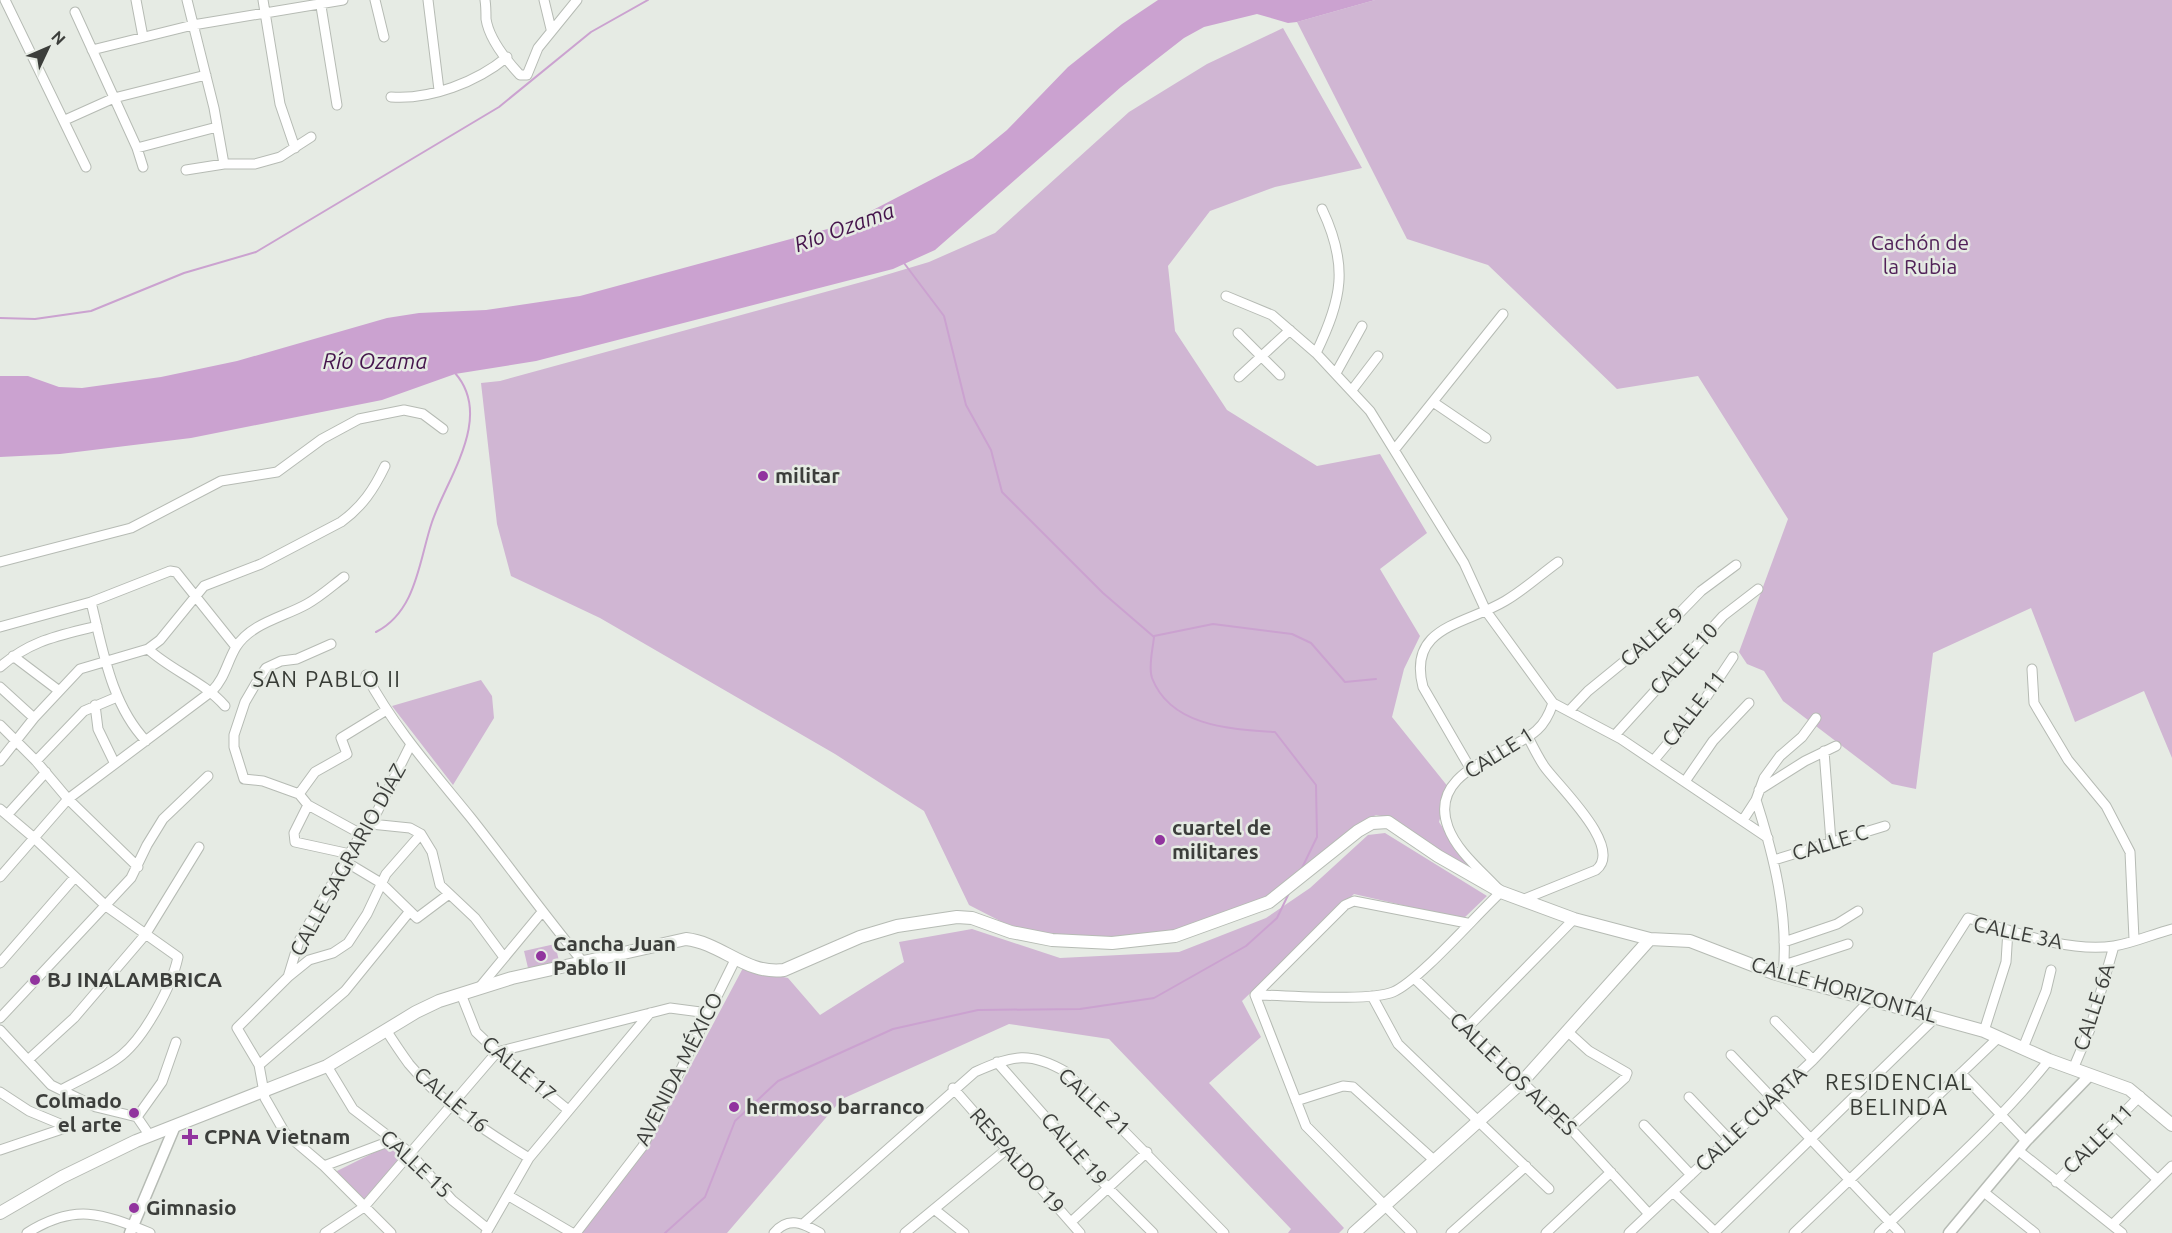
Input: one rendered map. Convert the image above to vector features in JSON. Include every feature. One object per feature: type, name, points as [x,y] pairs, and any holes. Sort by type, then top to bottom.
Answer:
[{"type":"main road","name":"CALLE HORIZONTAL","points":[[0,1213],[62,1177],[150,1136],[327,1066],[416,1011],[479,988],[686,939],[702,943],[756,969],[770,972],[784,970],[860,937],[897,926],[957,917],[972,918],[1011,932],[1052,940],[1112,943],[1175,936],[1269,902],[1299,881],[1358,831],[1372,823],[1388,822],[1501,892],[1574,919],[1650,939],[1690,941],[1784,970],[1869,1001],[1910,1009],[1984,1031],[2049,1060],[2129,1089],[2172,1125]]},
{"type":"main road","points":[[1354,1233],[1522,1082],[1650,939]]},
{"type":"street","points":[[5,0],[86,166]]},
{"type":"street","points":[[136,0],[143,37]]},
{"type":"street","points":[[187,0],[206,75],[224,164]]},
{"type":"street","points":[[263,0],[280,104],[295,148]]},
{"type":"street","points":[[92,50],[193,25],[320,1],[343,0]]},
{"type":"street","points":[[375,0],[384,37]]},
{"type":"street","points":[[428,0],[439,90]]},
{"type":"street","points":[[485,0],[490,30],[520,75],[527,75],[538,48],[551,29],[577,0]]},
{"type":"street","points":[[544,0],[551,29]]},
{"type":"street","points":[[320,1],[337,105]]},
{"type":"street","points":[[75,12],[137,148],[143,167]]},
{"type":"street","points":[[391,97],[422,97],[482,74],[507,57]]},
{"type":"street","points":[[65,120],[114,98],[206,75]]},
{"type":"street","points":[[137,148],[217,127]]},
{"type":"street","points":[[186,170],[224,164],[255,164],[280,158],[311,137]]},
{"type":"street","points":[[1316,353],[1333,318],[1339,287],[1334,234],[1322,209]]},
{"type":"street","points":[[1226,296],[1272,315],[1316,353],[1370,411],[1464,564],[1486,611],[1553,703],[1615,735],[1654,759],[1768,838]]},
{"type":"street","points":[[1395,449],[1503,314]]},
{"type":"street","points":[[1336,373],[1362,326]]},
{"type":"street","points":[[1239,377],[1290,330]]},
{"type":"street","points":[[1238,333],[1280,375]]},
{"type":"street","points":[[1352,390],[1378,356]]},
{"type":"street","points":[[1433,402],[1486,438]]},
{"type":"street","points":[[0,562],[131,528],[221,481],[278,472],[322,439],[359,419],[390,411],[415,411],[443,429]]},
{"type":"street","points":[[0,761],[58,690],[80,669],[148,649],[160,640],[195,595],[216,580],[261,564],[341,522],[353,513],[373,490],[385,466]]},
{"type":"street","points":[[1470,768],[1423,687],[1419,662],[1427,643],[1436,635],[1505,602],[1558,562]]},
{"type":"street","name":"CALLE 9","points":[[1569,711],[1588,692],[1664,629],[1701,591],[1736,565]]},
{"type":"street","points":[[0,627],[91,602],[174,572],[236,647]]},
{"type":"street","points":[[0,877],[68,799],[114,762],[212,691],[224,677],[236,647],[261,626],[307,604],[344,577]]},
{"type":"street","name":"CALLE 10","points":[[1615,735],[1724,616],[1758,589]]},
{"type":"street","points":[[91,602],[117,697],[146,741]]},
{"type":"street","points":[[0,668],[13,656],[39,641],[97,626]]},
{"type":"street","points":[[331,644],[297,659],[266,668],[245,702],[234,735],[234,747],[244,779],[263,782],[299,794],[308,805],[361,834]]},
{"type":"street","points":[[148,649],[174,670],[212,691],[225,706]]},
{"type":"street","points":[[13,656],[58,690]]},
{"type":"street","name":"CALLE 11","points":[[1654,759],[1705,699],[1733,657]]},
{"type":"street","points":[[2032,669],[2034,703],[2068,760],[2106,806],[2130,852],[2133,872],[2134,939]]},
{"type":"street","points":[[366,675],[385,711],[410,746],[470,817],[583,962]]},
{"type":"street","points":[[0,687],[34,718]]},
{"type":"street","points":[[36,761],[84,711],[117,697]]},
{"type":"street","name":"CALLE 1","points":[[1501,892],[1462,849],[1448,827],[1446,817],[1450,793],[1461,775],[1470,768],[1539,729],[1553,703]]},
{"type":"street","points":[[1686,780],[1713,741],[1749,704]]},
{"type":"street","points":[[95,705],[98,729],[114,762]]},
{"type":"street","points":[[299,794],[315,772],[347,754],[341,738],[385,711]]},
{"type":"street","points":[[1743,820],[1772,767],[1802,737],[1816,718]]},
{"type":"street","points":[[0,725],[36,761],[68,799],[138,867]]},
{"type":"street","points":[[1522,900],[1596,870],[1601,866],[1603,859],[1587,818],[1544,766],[1528,737]]},
{"type":"street","name":"CALLE SAGRARIO DÍAZ","points":[[390,1233],[324,1166],[285,1133],[268,1104],[259,1065],[237,1028],[288,977],[299,941],[361,834],[371,824],[410,746]]},
{"type":"street","points":[[1757,795],[1824,751],[1836,746]]},
{"type":"street","points":[[1824,751],[1832,842]]},
{"type":"street","points":[[46,772],[4,812],[106,906],[178,957],[160,1001],[138,1038],[121,1056],[61,1090]]},
{"type":"street","points":[[0,1018],[106,906],[138,867],[147,844],[163,819],[208,776]]},
{"type":"street","points":[[1757,795],[1774,860],[1784,942],[1784,970],[1848,944]]},
{"type":"street","points":[[308,805],[294,833],[295,842],[348,858],[381,883],[417,918],[450,894]]},
{"type":"street","points":[[371,824],[410,828],[421,834],[432,852],[440,885],[475,918],[503,956]]},
{"type":"street","name":"CALLE C","points":[[1774,860],[1885,826]]},
{"type":"street","points":[[288,977],[309,960],[333,953],[348,943],[367,914],[381,883],[421,834]]},
{"type":"street","points":[[28,1060],[74,1018],[145,935],[199,847]]},
{"type":"street","points":[[0,963],[75,877]]},
{"type":"street","points":[[1255,995],[1372,996],[1392,993],[1414,978],[1467,923],[1501,892]]},
{"type":"street","points":[[1255,995],[1345,905],[1354,901],[1467,923]]},
{"type":"street","points":[[259,1065],[345,991],[410,911]]},
{"type":"street","points":[[1784,942],[1837,924],[1858,911]]},
{"type":"street","points":[[479,988],[503,956],[542,912]]},
{"type":"street","name":"CALLE 3A","points":[[1910,1009],[1968,918],[2045,941],[2114,946],[2172,929]]},
{"type":"street","points":[[1466,1029],[1574,919]]},
{"type":"street","points":[[1984,1031],[2006,962],[2008,930]]},
{"type":"street","name":"CALLE 6A","points":[[2073,1069],[2090,1029],[2114,946]]},
{"type":"street","name":"AVENIDA MÉXICO","points":[[574,1233],[642,1146],[735,960]]},
{"type":"street","points":[[2023,1048],[2046,991],[2051,970]]},
{"type":"street","name":"CALLE LOS ALPES","points":[[1414,978],[1570,1128],[1649,1214]]},
{"type":"street","name":"CALLE 17","points":[[461,994],[473,1028],[497,1052],[567,1108]]},
{"type":"street","points":[[1255,995],[1306,1126],[1318,1141],[1412,1233]]},
{"type":"street","points":[[1372,996],[1398,1044],[1549,1189]]},
{"type":"street","name":"CALLE CUARTA","points":[[1629,1233],[1813,1060],[1869,1001]]},
{"type":"street","points":[[325,1233],[364,1207],[497,1052],[670,1008],[708,1013]]},
{"type":"street","points":[[487,1231],[529,1158],[567,1108],[650,1013]]},
{"type":"street","points":[[1673,1192],[1716,1233],[1809,1138],[1936,1017]]},
{"type":"street","points":[[1775,1021],[1813,1060]]},
{"type":"street","points":[[0,1030],[51,1085],[96,1107],[136,1117],[150,1136]]},
{"type":"street","name":"CALLE 16","points":[[386,1030],[410,1065],[453,1104],[491,1134],[529,1158]]},
{"type":"street","points":[[1567,1031],[1596,1056],[1625,1070],[1625,1078],[1570,1128]]},
{"type":"street","points":[[1794,1233],[1851,1181],[1999,1037]]},
{"type":"street","points":[[136,1117],[162,1083],[176,1042]]},
{"type":"street","points":[[1731,1055],[1900,1233]]},
{"type":"street","name":"CALLE 21","points":[[774,1233],[784,1224],[804,1223],[954,1088],[975,1072],[1012,1058],[1036,1057],[1066,1072],[1224,1233]]},
{"type":"street","points":[[1879,1233],[2001,1117],[2049,1060]]},
{"type":"street","name":"CALLE 19","points":[[998,1062],[1108,1188],[1153,1233]]},
{"type":"street","name":"CALLE 15","points":[[327,1066],[350,1106],[409,1152],[452,1200],[487,1231]]},
{"type":"street","points":[[1961,1073],[2026,1141]]},
{"type":"street","points":[[1949,1233],[1985,1193],[2026,1141],[2090,1075]]},
{"type":"street","points":[[1296,1101],[1343,1086],[1353,1087],[1435,1161]]},
{"type":"street","name":"RESPALDO 19","points":[[954,1088],[1080,1233]]},
{"type":"street","points":[[0,1092],[28,1111],[64,1123],[65,1128],[0,1149]]},
{"type":"street","name":"CALLE 11","points":[[2056,1182],[2140,1096]]},
{"type":"street","points":[[1689,1097],[1729,1139]]},
{"type":"street","points":[[1644,1125],[1691,1175]]},
{"type":"street","points":[[132,1230],[175,1126]]},
{"type":"street","points":[[2106,1131],[2158,1180]]},
{"type":"street","points":[[324,1166],[393,1140]]},
{"type":"street","points":[[905,1233],[1006,1149]]},
{"type":"street","points":[[2019,1151],[2122,1233]]},
{"type":"street","points":[[1071,1222],[1147,1152]]},
{"type":"street","points":[[1451,1233],[1527,1166]]},
{"type":"street","points":[[2112,1226],[2172,1166]]},
{"type":"street","points":[[1546,1233],[1611,1172]]},
{"type":"street","points":[[1985,1193],[2034,1233]]},
{"type":"street","points":[[509,1196],[574,1233]]},
{"type":"street","points":[[934,1209],[964,1233]]},
{"type":"street","points":[[27,1233],[47,1221],[70,1213],[98,1214],[132,1230],[150,1233]]},
{"type":"street","points":[[804,1223],[820,1233]]},
{"type":"green space","name":"Cachón de la Rubia","points":[[1375,0],[2172,0],[2172,758],[2144,691],[2075,722],[2031,608],[1933,653],[1916,789],[1892,784],[1783,701],[1764,671],[1747,664],[1739,652],[1788,519],[1698,376],[1617,389],[1488,265],[1407,239],[1297,22]]},
{"type":"green space","points":[[1283,28],[1362,168],[1275,187],[1210,211],[1168,266],[1175,331],[1227,410],[1317,466],[1380,454],[1427,533],[1380,569],[1420,636],[1404,669],[1392,717],[1449,788],[1439,822],[1473,873],[1394,819],[1376,815],[1356,825],[1270,901],[1176,934],[1116,940],[1049,938],[1002,922],[969,905],[924,811],[835,754],[600,618],[511,576],[497,524],[481,383],[500,381],[869,280],[929,262],[995,233],[1129,112],[1207,64]]},
{"type":"green space","points":[[481,680],[492,696],[494,718],[453,785],[392,706]]},
{"type":"green space","points":[[1385,833],[1487,896],[1463,919],[1354,894],[1242,1001],[1261,1037],[1209,1083],[1344,1228],[1339,1233],[1288,1233],[1291,1229],[1109,1039],[1009,1024],[842,1099],[727,1233],[582,1233],[647,1148],[743,968],[788,978],[820,1015],[904,962],[899,942],[972,929],[1060,958],[1179,952],[1266,918],[1310,888],[1368,835]]},
{"type":"green space","name":"Cancha Juan Pablo II","points":[[555,944],[559,961],[528,968],[524,951]]},
{"type":"green space","points":[[393,1143],[411,1157],[367,1205],[335,1172]]},
{"type":"water","name":"Río Ozama","points":[[1158,0],[1375,0],[1297,22],[1288,23],[1257,14],[1204,27],[1184,38],[1121,87],[935,250],[893,269],[536,361],[455,374],[382,400],[191,438],[60,454],[0,457],[0,376],[28,376],[59,387],[82,388],[161,377],[237,361],[387,318],[419,313],[486,310],[580,296],[846,224],[973,158],[1007,130],[1068,67],[1122,24]]},
{"type":"waterway","points":[[0,318],[35,319],[91,311],[184,273],[256,252],[499,107],[591,32],[648,0]]},
{"type":"waterway","points":[[904,263],[944,316],[966,405],[991,450],[1002,492],[1103,593],[1154,637],[1151,674],[1161,694],[1173,707],[1204,722],[1222,727],[1275,732],[1316,785],[1317,837],[1301,870]]},
{"type":"waterway","points":[[376,632],[390,623],[408,598],[415,583],[432,522],[464,448],[469,428],[470,409],[466,390],[455,373]]},
{"type":"waterway","points":[[1154,636],[1213,624],[1292,634],[1311,643],[1345,682],[1376,679]]},
{"type":"waterway","points":[[665,1233],[705,1197],[735,1121],[778,1081],[893,1029],[978,1010],[1080,1009],[1154,998],[1246,946],[1277,918],[1290,891]]},
{"type":"place","name":"militar","points":[[763,476]]},
{"type":"place","name":"cuartel de militares","points":[[1160,840]]},
{"type":"place","name":"Cancha Juan Pablo II","points":[[541,956]]},
{"type":"place","name":"BJ INALAMBRICA","points":[[35,980]]},
{"type":"place","name":"hermoso barranco","points":[[734,1107]]},
{"type":"place","name":"Colmado el arte","points":[[134,1113]]},
{"type":"place","name":"CPNA Vietnam","points":[[190,1137]]},
{"type":"place","name":"Gimnasio","points":[[134,1208]]},
{"type":"district","name":"SAN PABLO II","points":[[327,679]]},
{"type":"district","name":"RESIDENCIAL BELINDA","points":[[1899,1094]]}]
